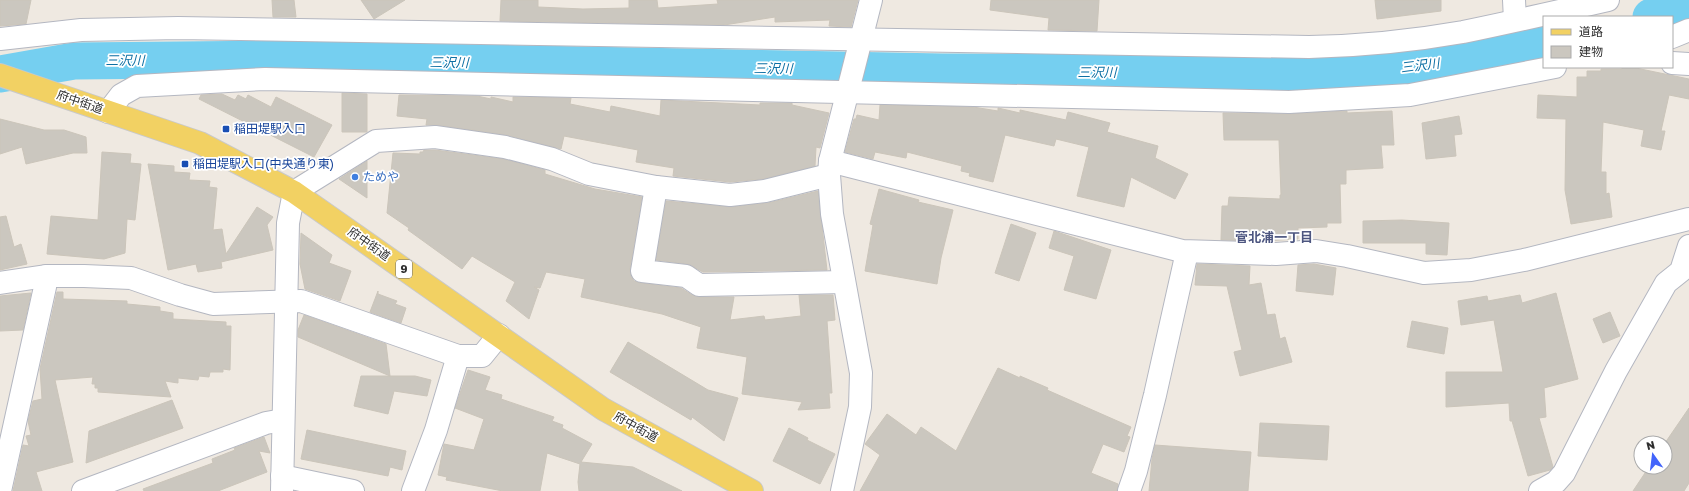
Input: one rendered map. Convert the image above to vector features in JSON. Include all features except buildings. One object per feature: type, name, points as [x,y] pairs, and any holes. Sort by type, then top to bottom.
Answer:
[{"type":"main road","name":"府中街道","points":[[0,75],[200,143],[294,192],[603,409],[752,491]]},
{"type":"street","points":[[842,491],[860,407],[861,373],[832,214],[830,168],[860,40],[871,0]]},
{"type":"street","points":[[0,39],[81,30],[178,28],[1033,44],[1336,47],[1411,40],[1463,32],[1514,10],[1608,0]]},
{"type":"street","points":[[1673,37],[1689,30]]},
{"type":"street","points":[[1673,62],[1689,64]]},
{"type":"street","points":[[108,112],[121,96],[136,86],[265,79],[1289,102],[1410,95],[1550,68]]},
{"type":"street","points":[[353,491],[282,484],[285,301],[288,223],[294,192],[376,140],[435,137],[505,146],[552,159],[589,174],[656,187],[730,195],[765,191],[830,168],[1187,252],[1276,254],[1316,251],[1424,273],[1471,270],[1524,260],[1689,219]]},
{"type":"street","points":[[656,187],[642,271],[686,276],[699,285],[844,282]]},
{"type":"street","points":[[1552,488],[1564,473],[1616,371],[1666,283],[1681,271],[1689,246]]},
{"type":"street","points":[[1129,491],[1136,471],[1155,395],[1187,252]]},
{"type":"street","points":[[0,491],[45,287],[46,276]]},
{"type":"street","points":[[0,283],[46,276],[131,278],[180,295],[213,304],[301,300],[458,356],[482,356],[499,336]]},
{"type":"street","points":[[413,491],[436,430],[458,356]]},
{"type":"street","points":[[83,491],[266,423],[283,420]]},
{"type":"waterway","name":"三沢川","points":[[1654,16],[1689,3]]},
{"type":"waterway","name":"三沢川","points":[[0,74],[74,61],[283,59],[942,72],[1353,74],[1468,59],[1543,42]]},
{"type":"place","name":"稲田堤駅入口","points":[[226,129]]},
{"type":"place","name":"稲田堤駅入口(中央通り東)","points":[[185,164]]},
{"type":"place","name":"ためや","points":[[355,177]]},
{"type":"district","name":"菅北浦一丁目","points":[[1274,237]]}]
